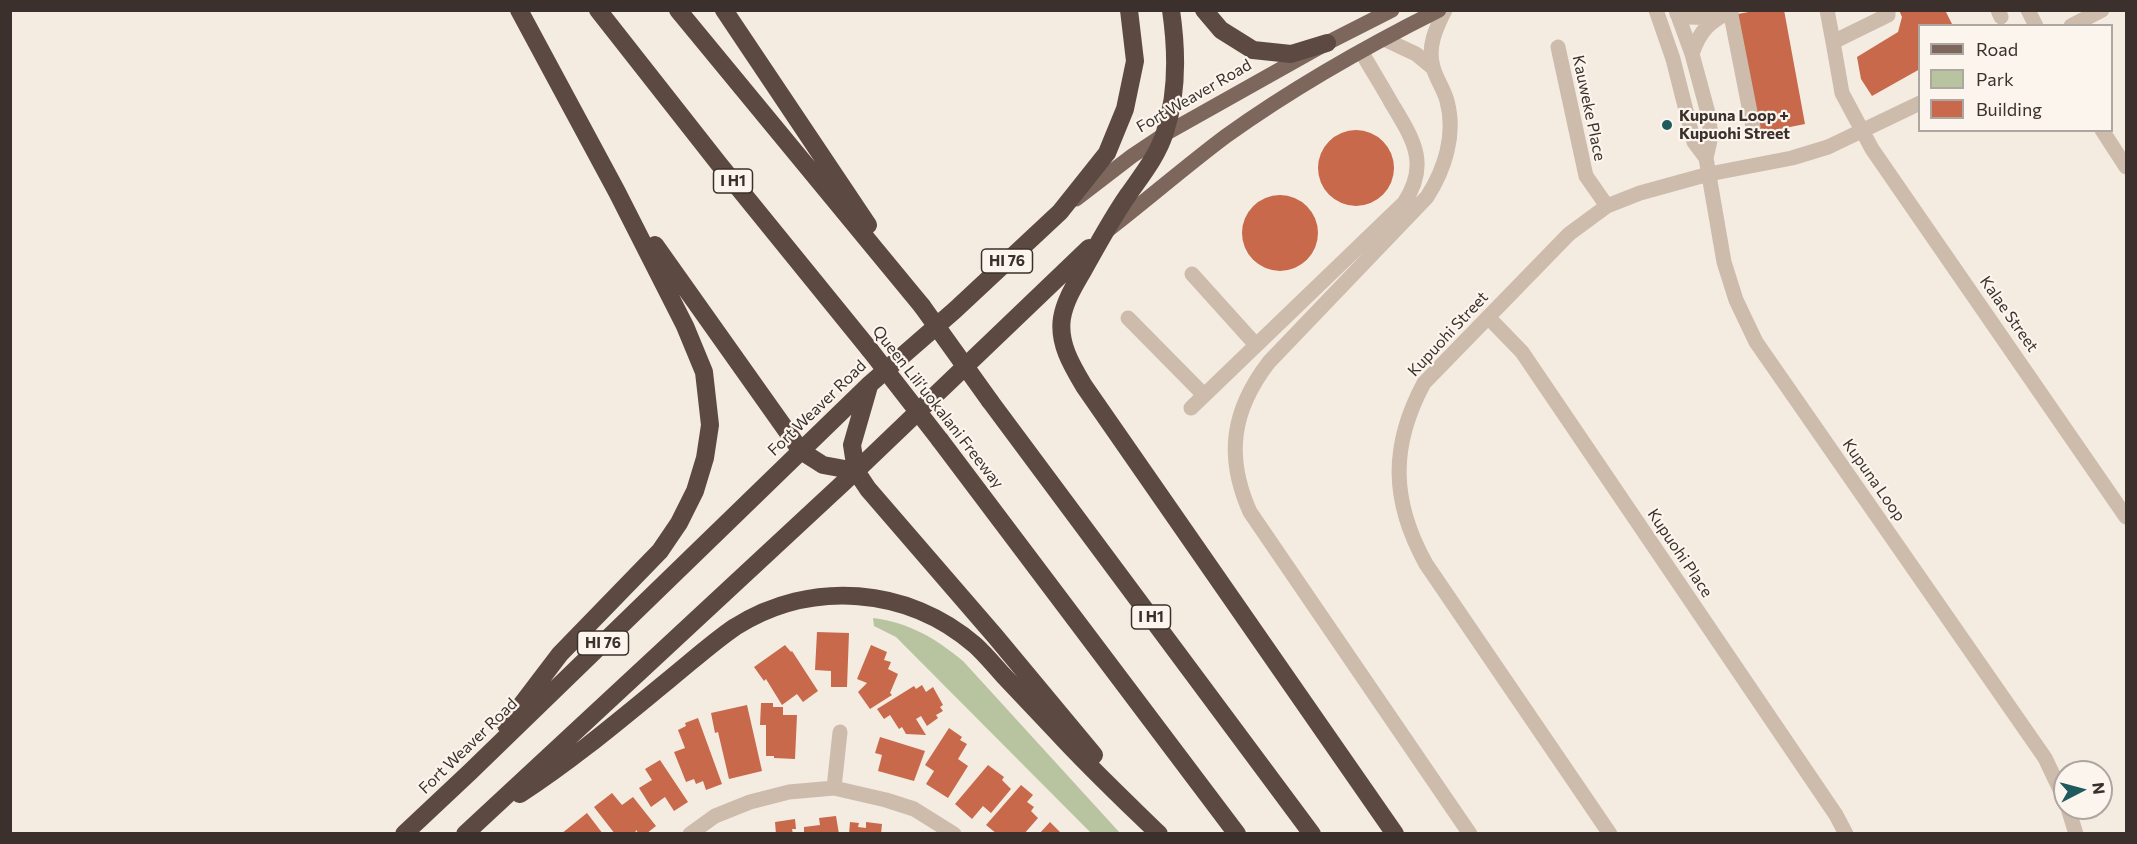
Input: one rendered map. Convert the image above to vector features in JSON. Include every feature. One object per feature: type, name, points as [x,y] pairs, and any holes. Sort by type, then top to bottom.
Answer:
[{"type":"highway","points":[[470,772],[560,654],[660,551],[679,523],[695,491],[705,458],[710,425],[704,372],[685,326],[617,192],[519,10]]},
{"type":"highway","name":"Queen Liliʻuokalani Freeway","points":[[598,10],[940,440],[1237,834]]},
{"type":"highway","name":"I H1","points":[[678,10],[922,306],[1312,834]]},
{"type":"highway","points":[[724,10],[922,306]]},
{"type":"highway","points":[[1060,212],[1107,153],[1125,109],[1134,61],[1129,10]]},
{"type":"highway","points":[[1171,10],[1175,36],[1176,75],[1165,134],[1146,170],[1103,234],[1066,300],[1062,320],[1064,346],[1074,371],[1395,834]]},
{"type":"highway","points":[[1204,10],[1221,30],[1253,50],[1291,54],[1327,43]]},
{"type":"highway","points":[[617,192],[801,451],[823,465],[856,471]]},
{"type":"highway","name":"Fort Weaver Road","points":[[404,834],[870,384],[955,310],[1060,212]]},
{"type":"highway","name":"HI 76","points":[[471,828],[856,471],[1103,234]]},
{"type":"highway","points":[[870,384],[852,445],[856,471],[868,489],[995,636],[1159,834]]},
{"type":"highway","points":[[471,828],[557,770],[734,628],[763,612],[788,603],[837,595],[868,596],[910,606],[945,623],[976,646],[1087,764],[1159,834]]},
{"type":"main road","name":"Fort Weaver Road","points":[[1060,212],[1132,156],[1165,134],[1327,43],[1392,10]]},
{"type":"main road","name":"HI 76","points":[[1103,234],[1225,137],[1280,99],[1360,51],[1439,10]]},
{"type":"street","points":[[1445,10],[1433,39],[1431,52],[1433,68],[1447,100],[1450,135],[1447,152],[1435,185],[1427,197],[1269,362],[1257,378],[1240,414],[1235,454],[1237,474],[1250,512],[1470,834]]},
{"type":"street","name":"Kupuna Loop","points":[[1656,10],[1673,59],[1694,142],[1706,158]]},
{"type":"street","name":"Kalae Street","points":[[1827,10],[1842,93],[1863,132],[1881,162],[2127,517]]},
{"type":"street","points":[[1833,42],[1888,15],[1888,10]]},
{"type":"street","points":[[2028,10],[2035,24]]},
{"type":"street","points":[[2075,24],[2102,10]]},
{"type":"street","points":[[1692,54],[1698,36],[1716,18],[1731,11],[1753,127]]},
{"type":"street","points":[[1676,12],[1690,17],[1716,18]]},
{"type":"street","name":"Kupuna Loop","points":[[1676,12],[1700,80],[1711,136],[1706,158],[1724,262],[1736,300],[1756,342],[2045,758],[2053,775]]},
{"type":"street","points":[[1384,39],[1416,54],[1433,68]]},
{"type":"street","name":"Kauweke Place","points":[[1558,47],[1586,176],[1607,206]]},
{"type":"street","points":[[1191,408],[1404,203],[1413,187],[1418,159],[1414,141],[1360,51]]},
{"type":"street","name":"Kupuohi Street","points":[[1610,834],[1414,543],[1400,497],[1398,474],[1405,426],[1413,404],[1424,383],[1569,234],[1607,206],[1640,193],[1709,174],[1792,158],[1828,147],[1918,104]]},
{"type":"street","points":[[2103,132],[2127,166]]},
{"type":"street","points":[[1192,274],[1256,345]]},
{"type":"street","name":"Kupuohi Place","points":[[1488,317],[1522,352],[1836,815],[1846,834]]},
{"type":"street","points":[[1128,318],[1204,395]]},
{"type":"street","points":[[834,788],[840,732]]},
{"type":"street","points":[[690,834],[715,816],[750,802],[789,792],[834,788],[914,809],[954,834]]},
{"type":"green space","points":[[873,618],[899,624],[921,633],[963,661],[1120,833],[1091,833],[896,637],[874,626]]},
{"type":"building","points":[[1759,10],[1784,10],[1805,124],[1760,133],[1738,14]]},
{"type":"building","points":[[1899,10],[1945,10],[1952,24],[1918,24],[1918,70],[1872,96],[1861,79],[1857,57],[1898,32],[1902,17]]},
{"type":"building","points":[[1349,130],[1363,130],[1377,136],[1388,147],[1394,161],[1391,183],[1383,195],[1363,206],[1349,206],[1335,200],[1324,189],[1318,175],[1318,161],[1324,147],[1335,136]]},
{"type":"building","points":[[1273,195],[1287,195],[1301,201],[1312,212],[1318,226],[1315,248],[1307,260],[1287,271],[1273,271],[1259,265],[1248,254],[1242,240],[1242,226],[1248,212],[1259,201]]},
{"type":"building","points":[[817,632],[849,633],[847,687],[831,687],[831,671],[815,670]]},
{"type":"building","points":[[785,645],[792,651],[818,691],[803,702],[797,694],[782,705],[766,679],[764,681],[754,667]]},
{"type":"building","points":[[871,645],[887,652],[884,660],[891,662],[888,669],[898,674],[890,693],[892,695],[870,709],[858,692],[867,683],[857,679]]},
{"type":"building","points":[[922,685],[926,692],[933,687],[943,705],[940,707],[943,711],[936,715],[938,718],[927,726],[921,716],[916,719],[926,735],[906,734],[902,727],[899,729],[890,715],[884,719],[877,709],[914,686],[916,689]]},
{"type":"building","points":[[761,703],[773,703],[773,707],[783,707],[783,715],[797,715],[795,759],[766,756],[766,725],[760,725]]},
{"type":"building","points":[[747,705],[762,771],[729,779],[711,713]]},
{"type":"building","points":[[698,718],[722,784],[706,790],[703,781],[696,784],[694,779],[686,782],[674,752],[685,748],[678,730],[686,726],[685,723]]},
{"type":"building","points":[[949,728],[962,737],[960,740],[967,744],[958,759],[968,766],[948,798],[926,784],[934,771],[925,765]]},
{"type":"building","points":[[880,737],[925,751],[914,781],[878,771],[882,755],[875,753]]},
{"type":"building","points":[[660,760],[688,802],[674,811],[665,797],[651,807],[639,788],[652,780],[645,769]]},
{"type":"building","points":[[988,765],[1004,777],[1002,780],[1011,789],[991,813],[983,806],[972,819],[955,804]]},
{"type":"building","points":[[1021,785],[1033,795],[1027,802],[1034,807],[1031,811],[1038,818],[1024,834],[997,834],[986,825]]},
{"type":"building","points":[[612,793],[622,805],[633,797],[656,826],[646,834],[639,834],[636,830],[635,834],[615,834],[594,807]]},
{"type":"building","points":[[587,813],[603,834],[561,834]]},
{"type":"building","points":[[836,816],[839,834],[804,834],[804,827],[820,825],[819,818]]},
{"type":"building","points":[[795,819],[796,829],[792,829],[793,834],[776,834],[775,822]]},
{"type":"building","points":[[850,822],[859,823],[858,827],[866,828],[866,822],[882,824],[881,834],[849,834]]},
{"type":"building","points":[[1050,822],[1062,834],[1039,834]]},
{"type":"place","name":"Kupuna Loop + Kupuohi Street","points":[[1667,125]]}]
